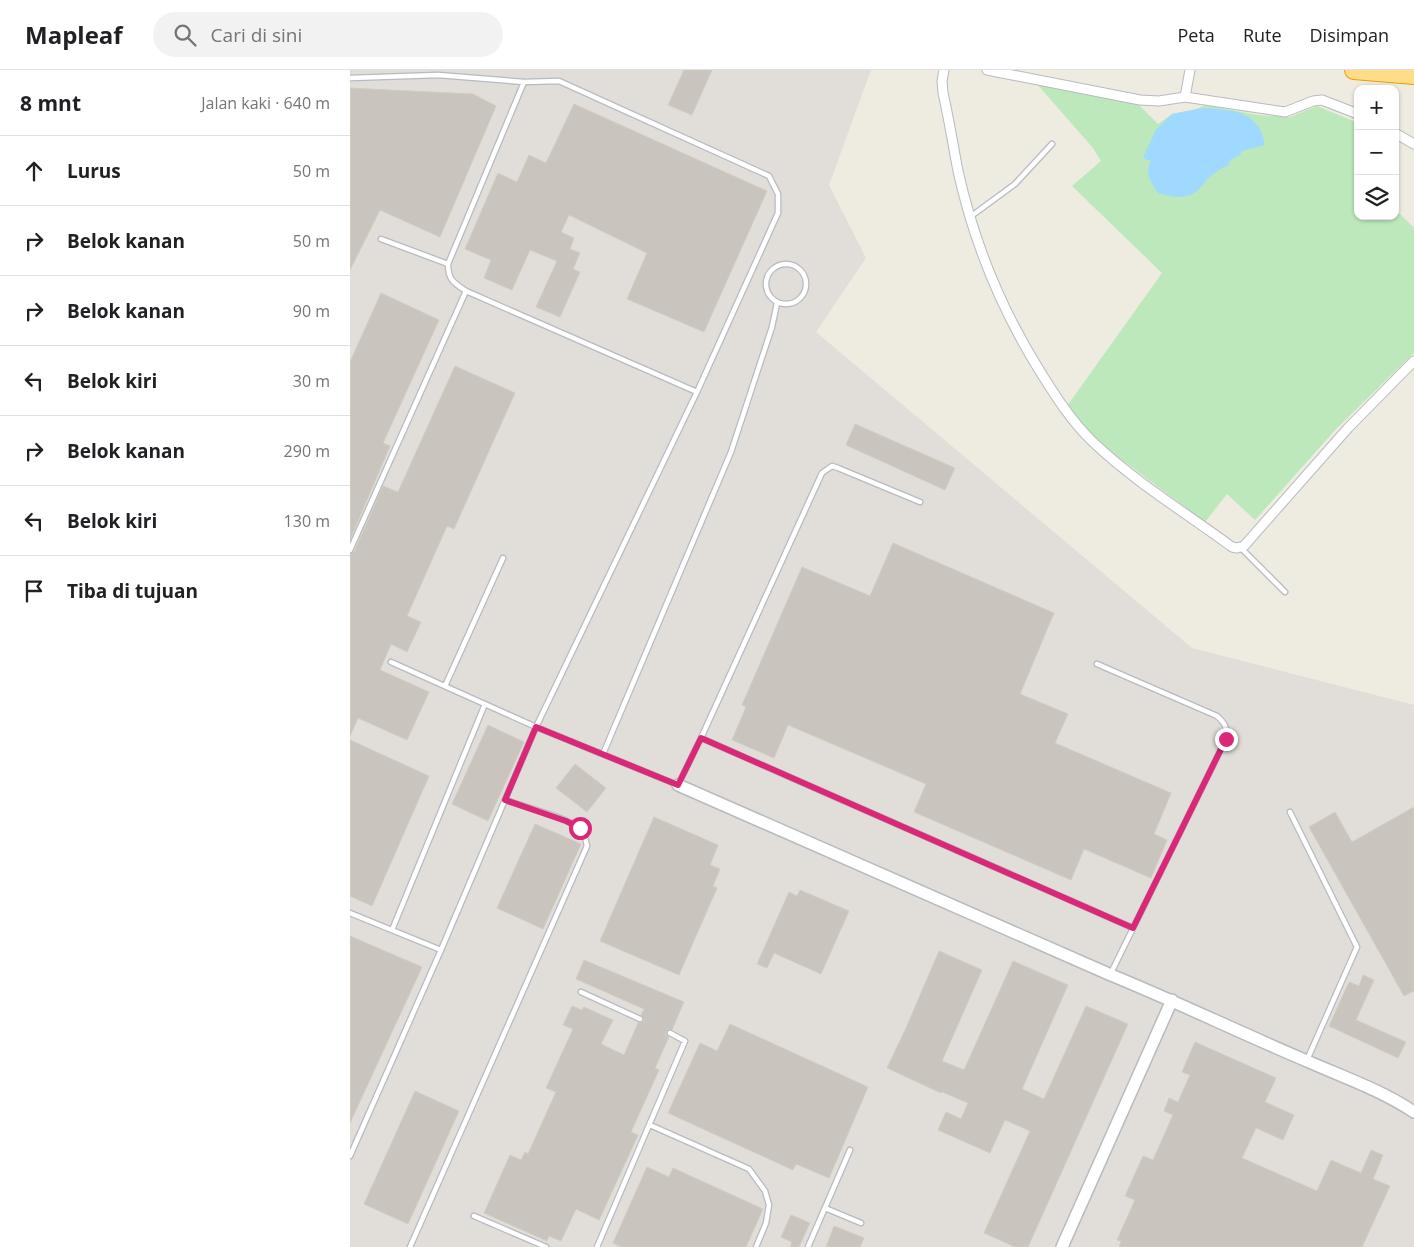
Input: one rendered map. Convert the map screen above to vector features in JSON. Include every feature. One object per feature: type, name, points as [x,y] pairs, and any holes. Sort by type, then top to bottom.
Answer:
[{"type":"highway","points":[[1354,70],[1414,75]]},
{"type":"street","points":[[944,70],[942,81],[944,93],[958,170],[970,217],[991,275],[1008,315],[1025,347],[1063,408],[1092,441],[1128,472],[1232,547],[1241,548],[1348,428],[1414,361]]},
{"type":"street","points":[[986,70],[1140,100],[1159,101],[1185,97],[1285,112],[1313,100],[1322,100],[1354,112]]},
{"type":"street","points":[[1185,97],[1190,70]]},
{"type":"street","points":[[1399,135],[1414,144]]},
{"type":"street","points":[[678,785],[1396,1099],[1414,1112]]},
{"type":"street","points":[[1062,1247],[1172,1000]]},
{"type":"lane","points":[[350,78],[438,75],[524,82],[559,81],[769,176],[778,194],[778,213],[697,392],[536,727],[441,950],[350,1156]]},
{"type":"lane","points":[[524,82],[448,264],[448,274],[454,283],[466,291],[697,392]]},
{"type":"lane","points":[[970,217],[1015,184],[1052,144]]},
{"type":"lane","points":[[381,239],[448,264]]},
{"type":"lane","points":[[782,264],[794,265],[804,275],[806,290],[798,301],[784,305],[777,303],[768,294],[767,276],[771,270],[782,264]]},
{"type":"lane","points":[[350,550],[466,291]]},
{"type":"lane","points":[[604,754],[731,452],[772,327],[777,303]]},
{"type":"lane","points":[[391,662],[536,727],[678,785],[822,473],[832,466],[920,502]]},
{"type":"lane","points":[[1241,548],[1285,592]]},
{"type":"lane","points":[[445,686],[503,558]]},
{"type":"lane","points":[[1098,664],[1218,716],[1225,722],[1227,730],[1226,739],[1111,975]]},
{"type":"lane","points":[[392,930],[485,704]]},
{"type":"lane","points":[[701,738],[1133,928]]},
{"type":"lane","points":[[410,1247],[587,846],[580,828],[566,821],[505,800]]},
{"type":"lane","points":[[1290,812],[1357,947],[1306,1061]]},
{"type":"lane","points":[[350,913],[441,950]]},
{"type":"lane","points":[[581,992],[640,1019]]},
{"type":"lane","points":[[597,1247],[685,1041],[670,1033]]},
{"type":"lane","points":[[650,1125],[749,1169],[765,1191],[769,1204],[766,1224],[756,1247]]},
{"type":"lane","points":[[808,1247],[850,1150]]},
{"type":"lane","points":[[825,1208],[860,1223]]},
{"type":"lane","points":[[474,1216],[546,1247]]},
{"type":"shaded area","points":[[350,70],[871,70],[829,185],[866,258],[816,332],[1192,648],[1414,705],[1414,1247],[350,1247]]},
{"type":"green space","points":[[1036,83],[1139,105],[1158,124],[1172,114],[1206,105],[1258,115],[1290,117],[1317,106],[1354,121],[1354,220],[1399,220],[1399,213],[1414,228],[1414,353],[1336,429],[1255,520],[1227,494],[1205,522],[1098,442],[1067,406],[1162,273],[1072,186],[1101,161],[1093,148]]},
{"type":"water","points":[[1203,108],[1234,111],[1251,118],[1262,133],[1265,145],[1242,151],[1239,156],[1231,159],[1228,166],[1210,177],[1193,194],[1185,197],[1173,197],[1158,193],[1148,173],[1151,161],[1143,158],[1155,131],[1172,114]]},
{"type":"building","points":[[684,70],[712,70],[692,115],[668,105]]},
{"type":"building","points":[[350,88],[473,94],[496,106],[440,237],[380,210],[350,270]]},
{"type":"building","points":[[574,104],[767,191],[704,332],[627,299],[647,253],[569,215],[561,232],[574,238],[570,249],[580,253],[573,269],[580,272],[560,317],[536,307],[557,261],[530,250],[512,290],[484,278],[491,260],[465,249],[498,173],[517,182],[529,155],[546,163]]},
{"type":"building","points":[[381,293],[439,320],[383,443],[390,446],[350,540],[350,362]]},
{"type":"building","points":[[455,366],[515,393],[454,529],[447,526],[407,616],[421,622],[407,652],[391,644],[380,670],[429,692],[407,740],[358,718],[350,736],[350,554],[354,552],[383,486],[398,492]]},
{"type":"building","points":[[855,424],[955,468],[945,490],[846,445]]},
{"type":"building","points":[[893,543],[1054,613],[1020,694],[1068,714],[1055,743],[1171,793],[1154,834],[1167,840],[1151,878],[1084,849],[1071,880],[914,812],[926,784],[788,725],[774,758],[732,740],[746,707],[742,705],[802,567],[870,596]]},
{"type":"building","points":[[488,725],[524,742],[488,821],[452,804]]},
{"type":"building","points":[[350,740],[429,776],[372,906],[350,896]]},
{"type":"building","points":[[575,764],[606,788],[587,812],[556,788]]},
{"type":"building","points":[[1414,807],[1414,991],[1404,996],[1309,827],[1335,812],[1352,842]]},
{"type":"building","points":[[654,817],[718,845],[710,865],[720,869],[713,886],[717,888],[679,975],[600,941]]},
{"type":"building","points":[[535,824],[581,844],[543,929],[497,908]]},
{"type":"building","points":[[800,890],[849,911],[821,974],[774,953],[767,968],[757,964],[789,892],[797,896]]},
{"type":"building","points":[[350,936],[422,967],[350,1123]]},
{"type":"building","points":[[939,951],[982,970],[942,1061],[964,1070],[1013,961],[1068,985],[1022,1089],[1044,1099],[1086,1006],[1128,1024],[1028,1247],[1015,1247],[984,1233],[1030,1131],[1005,1120],[990,1153],[938,1130],[946,1112],[961,1119],[968,1103],[941,1093],[887,1068]]},
{"type":"building","points":[[584,960],[684,1002],[672,1030],[668,1029],[666,1032],[666,1035],[669,1037],[655,1068],[659,1070],[631,1132],[638,1135],[599,1220],[576,1209],[561,1241],[549,1236],[547,1241],[484,1213],[510,1155],[521,1160],[525,1152],[528,1154],[556,1092],[546,1088],[573,1029],[563,1025],[572,1006],[582,1010],[584,1007],[613,1020],[601,1044],[624,1055],[638,1023],[642,1023],[644,1019],[641,1015],[644,1009],[576,979]]},
{"type":"building","points":[[1363,975],[1374,980],[1356,1020],[1406,1042],[1398,1058],[1329,1026],[1349,982],[1359,986]]},
{"type":"building","points":[[730,1024],[868,1087],[829,1178],[796,1164],[793,1170],[668,1113],[700,1043],[717,1051]]},
{"type":"building","points":[[1195,1042],[1276,1078],[1265,1102],[1294,1115],[1283,1140],[1256,1128],[1242,1158],[1317,1191],[1331,1160],[1361,1173],[1371,1150],[1383,1155],[1373,1179],[1390,1186],[1362,1247],[1119,1247],[1121,1241],[1117,1240],[1135,1200],[1125,1196],[1143,1156],[1153,1160],[1173,1115],[1164,1111],[1169,1098],[1178,1102],[1190,1075],[1182,1072]]},
{"type":"building","points":[[415,1091],[459,1111],[408,1224],[364,1204]]},
{"type":"building","points":[[647,1167],[669,1177],[673,1168],[763,1209],[746,1247],[621,1247],[613,1243]]},
{"type":"building","points":[[791,1215],[810,1223],[799,1247],[790,1247],[792,1242],[781,1237]]},
{"type":"building","points":[[834,1226],[864,1238],[860,1247],[826,1247]]},
{"type":"route","points":[[580,828],[566,821],[505,800],[536,727],[678,785],[701,738],[1133,928],[1226,739]]}]
